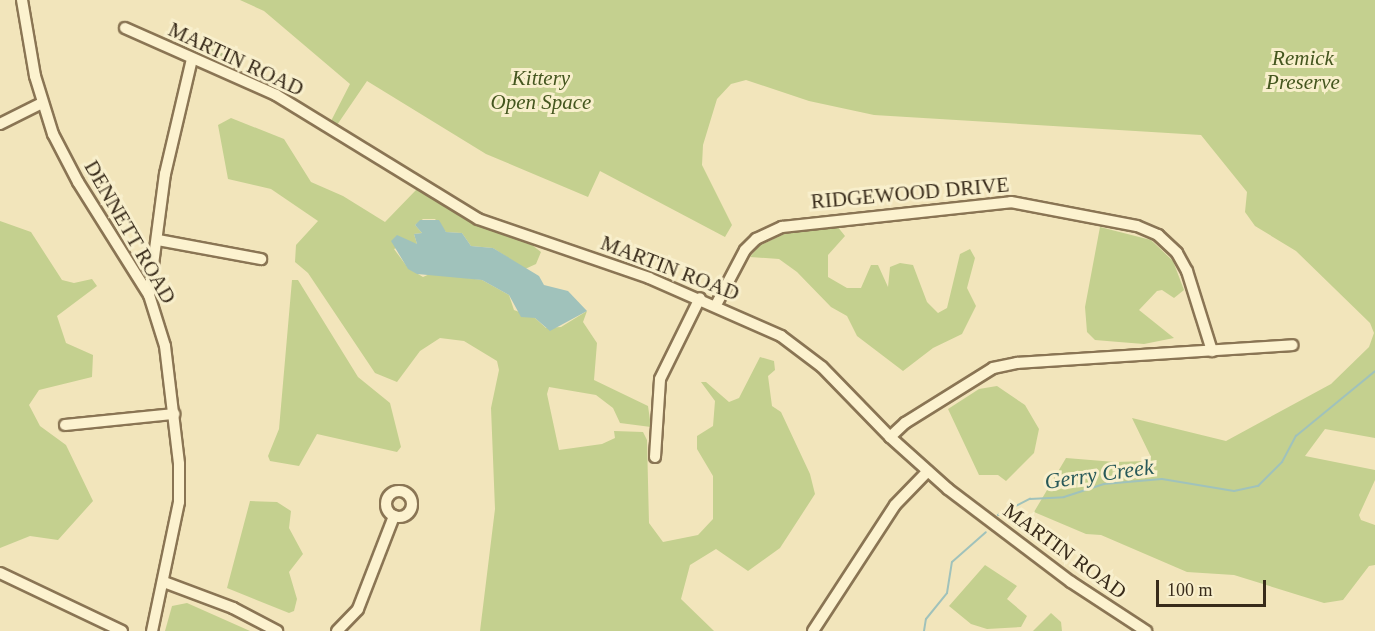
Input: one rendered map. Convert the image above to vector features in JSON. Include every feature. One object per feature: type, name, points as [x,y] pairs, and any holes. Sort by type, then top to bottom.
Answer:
[{"type":"street","name":"DENNETT ROAD","points":[[21,0],[42,103],[78,182],[149,295],[165,346],[174,414],[178,517],[152,631]]},
{"type":"street","name":"MARTIN ROAD","points":[[125,28],[276,95],[478,219],[700,298],[804,351],[890,437],[928,471],[1071,582],[1146,631]]},
{"type":"street","points":[[149,295],[165,174],[192,59]]},
{"type":"street","points":[[0,124],[42,103]]},
{"type":"street","name":"RIDGEWOOD DRIVE","points":[[716,305],[745,250],[763,235],[782,226],[1011,202],[1128,224],[1158,235],[1177,253],[1187,271],[1212,351]]},
{"type":"street","points":[[158,240],[261,259]]},
{"type":"street","points":[[655,457],[660,378],[700,298]]},
{"type":"street","points":[[890,437],[905,423],[993,368],[1017,363],[1292,345]]},
{"type":"street","points":[[65,425],[174,414]]},
{"type":"street","points":[[813,631],[895,505],[928,471]]},
{"type":"street","points":[[337,631],[358,609],[394,516]]},
{"type":"street","points":[[0,573],[122,631]]},
{"type":"street","points":[[164,582],[233,608],[277,631]]},
{"type":"green space","points":[[240,0],[1375,0],[1375,438],[1325,429],[1305,456],[1375,470],[1375,480],[1359,515],[1361,520],[1375,525],[1375,565],[1369,566],[1343,600],[1324,603],[1234,575],[1187,572],[1101,535],[1086,534],[1034,512],[1066,458],[1115,462],[1146,461],[1151,457],[1132,418],[1226,441],[1331,384],[1369,347],[1374,333],[1370,323],[1296,251],[1255,226],[1245,212],[1247,192],[1201,135],[874,115],[809,101],[746,80],[731,84],[717,99],[703,145],[702,165],[732,225],[725,237],[600,171],[588,197],[486,154],[367,81],[337,125],[331,121],[350,84],[264,11]]},
{"type":"green space","points":[[210,48],[235,59],[231,69],[206,59]]},
{"type":"green space","points":[[231,118],[284,139],[311,182],[343,196],[385,222],[417,189],[462,217],[532,245],[541,252],[536,264],[525,269],[493,248],[471,246],[462,233],[446,232],[435,219],[423,219],[415,225],[422,233],[414,234],[417,244],[408,243],[394,249],[408,268],[423,277],[432,273],[482,280],[509,295],[514,310],[535,318],[546,328],[561,327],[587,311],[583,322],[597,343],[594,380],[648,406],[651,427],[620,423],[613,408],[596,395],[549,387],[547,394],[559,450],[602,444],[615,438],[614,431],[643,432],[647,440],[649,523],[663,542],[698,535],[713,519],[713,476],[697,449],[697,436],[713,426],[715,401],[701,382],[706,382],[729,402],[739,398],[760,357],[774,361],[775,370],[768,376],[772,406],[781,412],[810,474],[815,494],[780,548],[748,571],[716,549],[690,565],[681,599],[714,631],[480,631],[495,509],[491,408],[499,370],[497,361],[464,341],[440,338],[420,351],[397,382],[375,373],[308,273],[295,262],[296,245],[318,221],[271,189],[228,179],[218,125]]},
{"type":"green space","points":[[0,221],[31,232],[62,280],[74,283],[92,279],[97,286],[57,316],[66,343],[93,355],[92,377],[39,390],[29,405],[40,426],[66,445],[93,501],[58,540],[30,536],[0,548]]},
{"type":"green space","points":[[837,226],[845,236],[828,255],[828,277],[847,288],[861,288],[871,265],[878,265],[888,287],[890,267],[900,263],[913,265],[927,302],[938,313],[947,308],[960,254],[970,249],[975,258],[967,288],[976,306],[962,334],[933,348],[903,371],[857,336],[847,316],[831,307],[797,272],[779,259],[750,257],[759,246],[791,231]]},
{"type":"green space","points":[[1100,227],[1151,240],[1173,261],[1184,290],[1174,298],[1162,290],[1157,291],[1139,310],[1174,338],[1144,344],[1095,340],[1087,332],[1085,307]]},
{"type":"green space","points":[[292,280],[298,280],[358,377],[390,403],[401,447],[397,452],[317,434],[299,466],[270,461],[268,456],[279,429]]},
{"type":"green space","points":[[997,386],[1025,405],[1039,429],[1034,453],[1006,481],[998,475],[979,475],[948,409],[979,389]]},
{"type":"green space","points":[[250,501],[277,502],[291,511],[289,528],[303,554],[289,572],[297,599],[294,611],[289,613],[227,588]]},
{"type":"green space","points":[[985,565],[1017,586],[1007,599],[1027,616],[1021,627],[987,629],[971,624],[949,606]]},
{"type":"green space","points":[[187,603],[250,631],[165,631],[172,606]]},
{"type":"green space","points":[[1051,613],[1061,622],[1062,631],[1033,631]]},
{"type":"water","points":[[420,220],[439,220],[446,232],[462,233],[471,246],[493,248],[539,276],[544,285],[568,291],[587,311],[550,331],[535,318],[521,317],[509,295],[482,280],[417,274],[408,269],[391,241],[397,235],[417,244],[414,234],[422,233],[415,225]]},
{"type":"waterway","name":"Gerry Creek","points":[[998,515],[1030,499],[1064,497],[1104,484],[1162,479],[1234,491],[1258,486],[1282,462],[1296,436],[1375,371]]},
{"type":"waterway","name":"Gerry Creek","points":[[924,631],[926,619],[947,593],[952,562],[986,532]]},
{"type":"park label","name":"Remick Preserve","points":[[1303,70]]},
{"type":"park label","name":"Kittery Open Space","points":[[541,90]]}]
